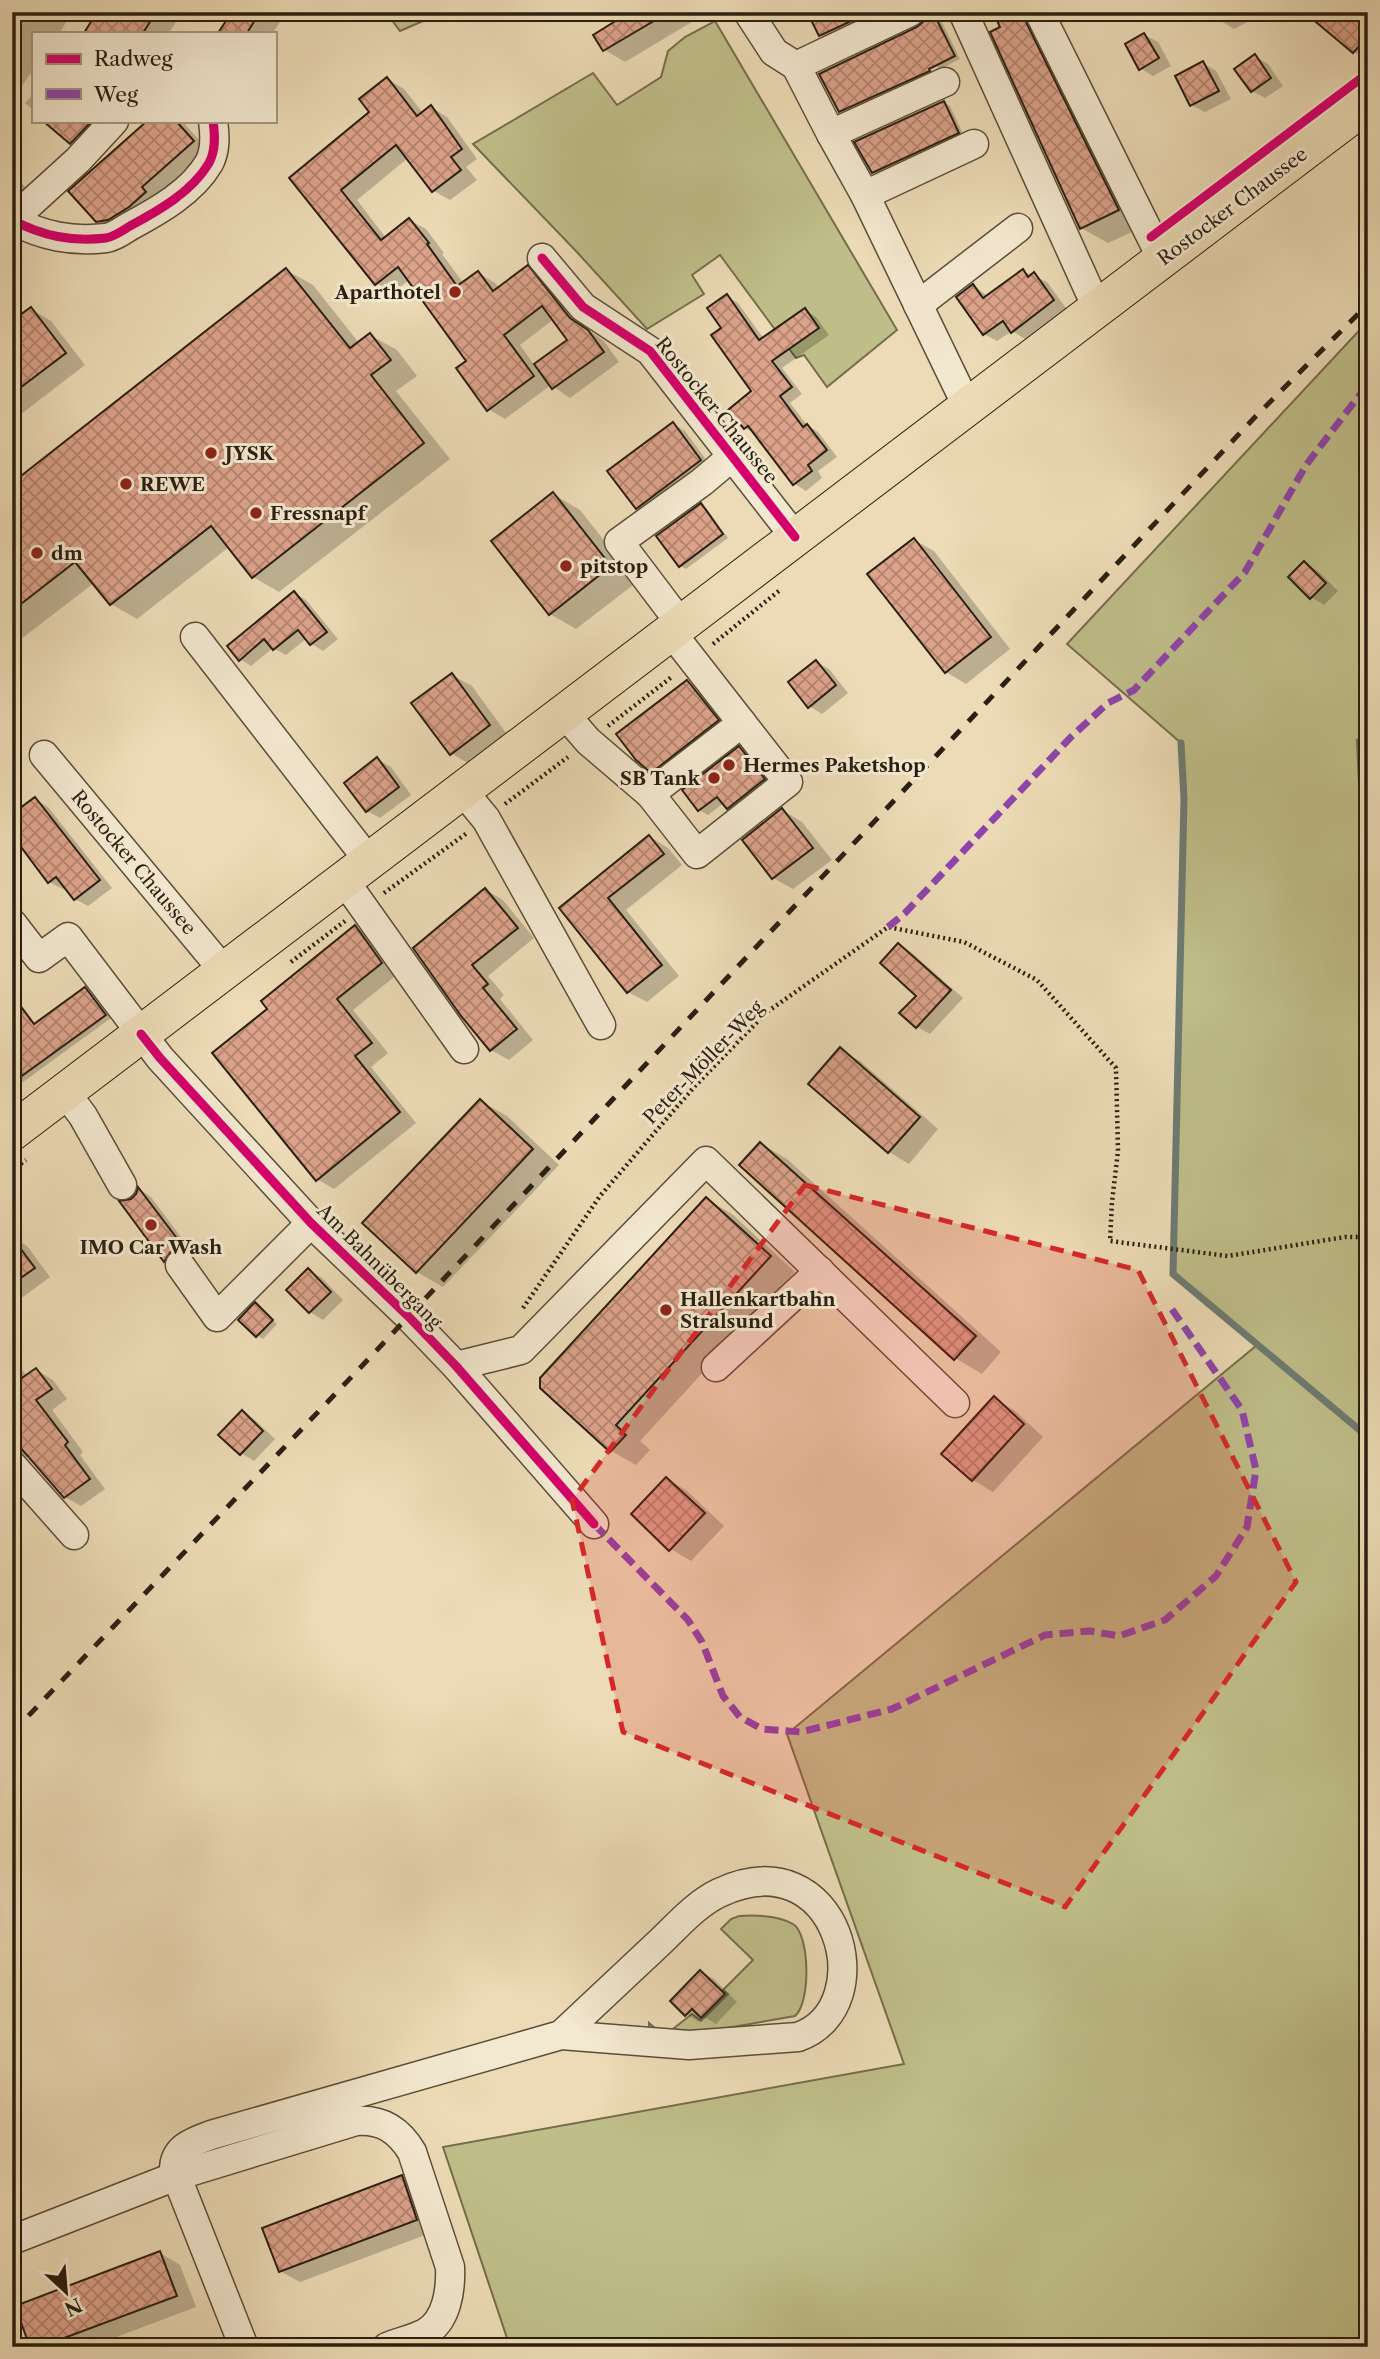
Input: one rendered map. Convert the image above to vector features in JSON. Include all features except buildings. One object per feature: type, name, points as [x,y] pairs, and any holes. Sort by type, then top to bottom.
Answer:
[{"type":"main road","name":"Rostocker Chaussee","points":[[12,1132],[1368,103]]},
{"type":"street","points":[[748,12],[774,52],[796,66],[865,195],[967,407]]},
{"type":"street","points":[[796,66],[909,12]]},
{"type":"street","points":[[963,12],[1097,308]]},
{"type":"street","points":[[1039,12],[1162,259]]},
{"type":"street","points":[[831,134],[945,82]]},
{"type":"street","points":[[113,122],[78,160],[12,220],[38,233],[72,240],[110,237],[157,211],[192,184],[210,161],[216,137],[213,122]]},
{"type":"street","points":[[865,195],[974,144]]},
{"type":"street","points":[[918,305],[1018,228]]},
{"type":"street","name":"Rostocker Chaussee","points":[[542,258],[583,307],[650,351],[734,455],[795,537]]},
{"type":"street","name":"Rostocker Chaussee","points":[[676,628],[619,541],[702,482],[734,455]]},
{"type":"street","points":[[564,713],[588,741],[650,794],[696,854],[788,782],[742,723],[676,628]]},
{"type":"street","points":[[195,637],[356,870],[464,1049]]},
{"type":"street","points":[[650,794],[742,723]]},
{"type":"street","name":"Rostocker Chaussee","points":[[44,755],[224,971]]},
{"type":"street","points":[[462,790],[486,819],[601,1025]]},
{"type":"street","name":"Am Bahnübergang","points":[[12,923],[39,958],[68,937],[160,1058],[311,1223],[456,1366],[594,1524]]},
{"type":"street","points":[[65,1092],[83,1116],[122,1185]]},
{"type":"street","points":[[456,1366],[521,1350],[706,1161],[955,1403]]},
{"type":"street","points":[[180,1265],[217,1317],[311,1223]]},
{"type":"street","points":[[716,1367],[820,1271]]},
{"type":"street","points":[[12,1465],[74,1535]]},
{"type":"street","points":[[244,2347],[176,2176],[174,2166],[177,2154],[187,2145],[211,2134],[561,2035],[657,2044],[704,2045],[807,2034],[833,2012],[840,1991],[841,1959],[832,1923],[813,1898],[785,1885],[766,1881],[751,1882],[727,1890],[699,1906],[561,2035]]},
{"type":"street","points":[[12,2240],[176,2176],[356,2121],[368,2120],[383,2124],[395,2130],[405,2141],[417,2164],[450,2267],[446,2302],[438,2321],[425,2333],[387,2347]]},
{"type":"highlighted area","points":[[805,1185],[1138,1270],[1296,1582],[1065,1907],[623,1732],[572,1500]]},
{"type":"shaded area","points":[[386,12],[444,12],[400,31]]},
{"type":"shaded area","points":[[715,21],[897,330],[827,387],[804,355],[796,358],[720,255],[692,275],[704,294],[647,329],[473,144],[593,73],[617,105],[661,77],[668,51],[685,37]]},
{"type":"shaded area","points":[[1368,321],[1368,736],[1357,740],[1368,982],[1368,2347],[510,2347],[443,2147],[904,2064],[787,1734],[1257,1345],[1173,1274],[1184,799],[1181,743],[1067,644]]},
{"type":"shaded area","points":[[739,1916],[774,1917],[793,1924],[799,1930],[806,1969],[804,1998],[800,2009],[795,2016],[664,2039],[654,2036],[649,2030],[649,2023],[664,2036],[692,2014],[701,2021],[728,1994],[723,1990],[753,1960],[721,1929],[731,1919]]},
{"type":"waterway","points":[[1181,743],[1184,799],[1173,1274],[1368,1437]]},
{"type":"railway","points":[[12,1733],[359,1369],[1256,416],[1368,304]]},
{"type":"marked path","points":[[888,927],[905,913],[1071,737],[1108,703],[1134,690],[1245,572],[1306,465],[1368,384]]},
{"type":"marked path","points":[[594,1524],[688,1620],[702,1642],[723,1696],[740,1717],[762,1729],[801,1732],[892,1709],[1045,1635],[1090,1631],[1119,1636],[1165,1620],[1216,1576],[1247,1527],[1256,1470],[1242,1410],[1171,1308]]},
{"type":"cycle path","points":[[1151,237],[1368,73]]},
{"type":"cycle path","points":[[12,220],[46,234],[69,238],[93,239],[115,235],[174,200],[202,173],[213,153],[213,122]]},
{"type":"cycle path","points":[[542,258],[583,307],[650,351],[795,537]]},
{"type":"cycle path","points":[[141,1034],[311,1223],[456,1366],[594,1524]]},
{"type":"place","name":"Aparthotel","points":[[455,292]]},
{"type":"place","name":"JYSK","points":[[211,453]]},
{"type":"place","name":"REWE","points":[[126,484]]},
{"type":"place","name":"Fressnapf","points":[[256,513]]},
{"type":"place","name":"dm","points":[[37,553]]},
{"type":"place","name":"pitstop","points":[[566,566]]},
{"type":"place","name":"Hermes Paketshop","points":[[729,765]]},
{"type":"place","name":"SB Tank","points":[[714,778]]},
{"type":"place","name":"IMO Car Wash","points":[[151,1225]]},
{"type":"place","name":"Hallenkartbahn Stralsund","points":[[666,1310]]}]
